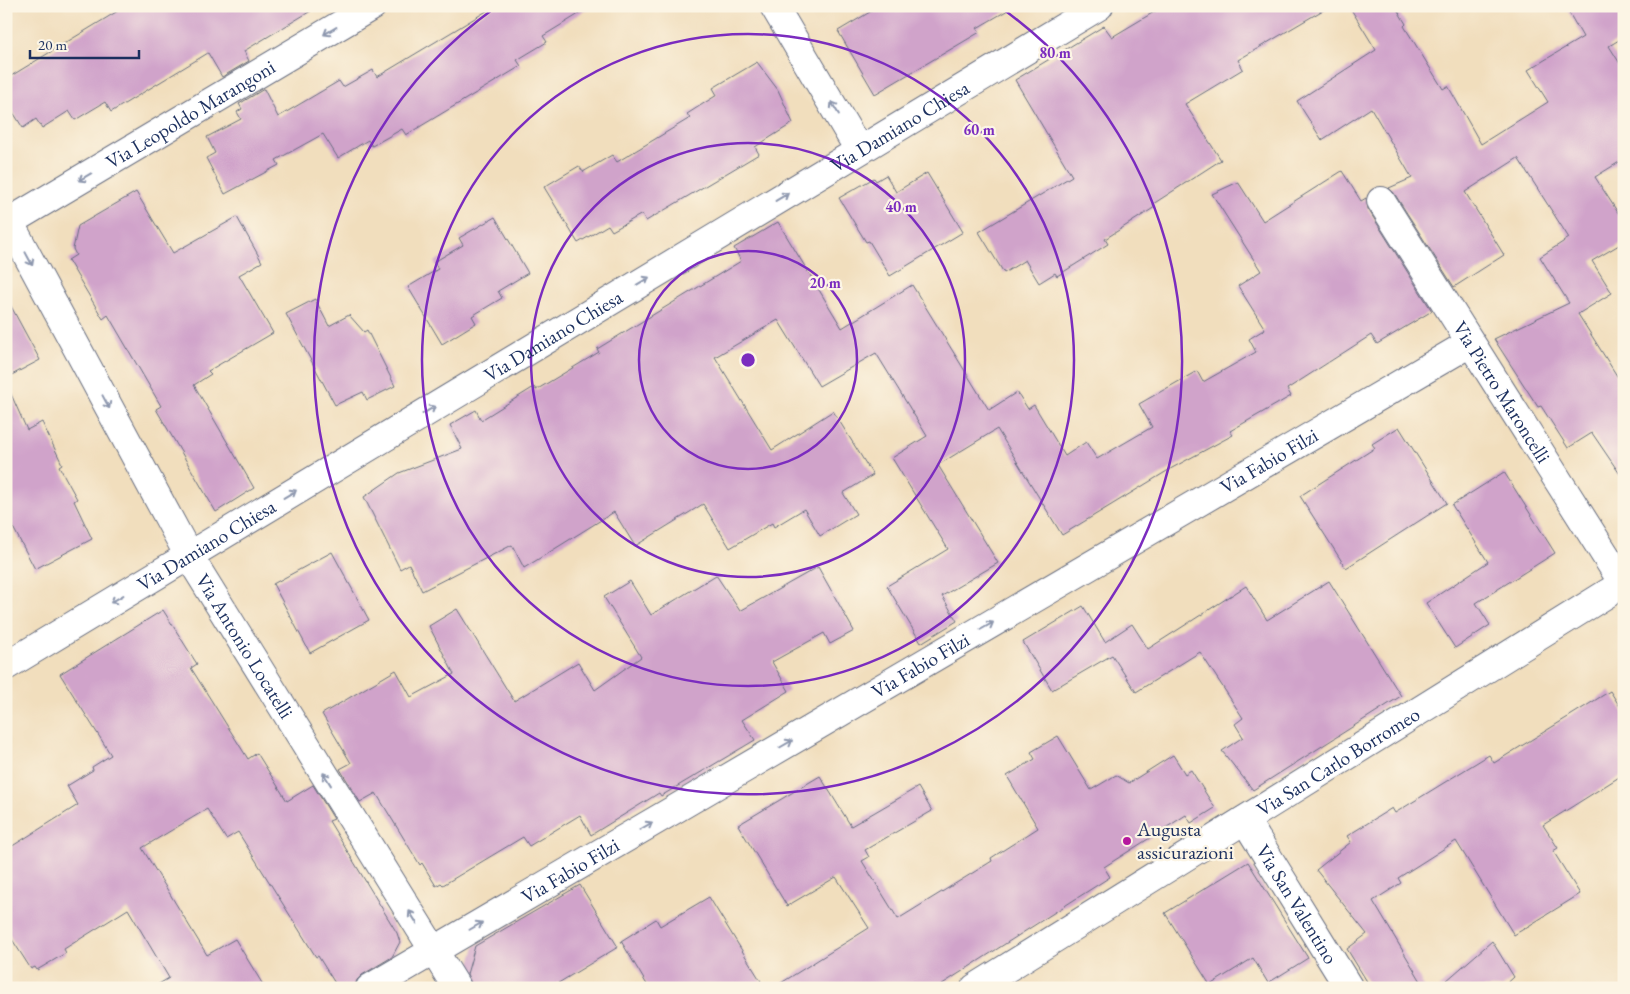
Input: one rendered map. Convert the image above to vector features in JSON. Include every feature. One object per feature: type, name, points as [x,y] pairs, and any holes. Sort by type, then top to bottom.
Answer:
[{"type":"street","name":"Via Leopoldo Marangoni","points":[[8,219],[372,6]]},
{"type":"street","points":[[774,6],[859,150]]},
{"type":"street","name":"Via Damiano Chiesa","points":[[6,666],[1099,6]]},
{"type":"street","name":"Via Pietro Maroncelli","points":[[1381,201],[1624,583]]},
{"type":"street","name":"Via Antonio Locatelli","points":[[8,219],[189,556],[457,988]]},
{"type":"street","name":"Via Fabio Filzi","points":[[370,988],[1470,343]]},
{"type":"street","name":"Via San Carlo Borromeo","points":[[975,988],[1624,583]]},
{"type":"street","name":"Via San Valentino","points":[[1244,820],[1349,988]]},
{"type":"building","points":[[126,6],[319,6],[244,51],[249,61],[222,77],[208,53],[111,112],[105,102],[75,120],[69,111],[42,128],[36,119],[23,128],[6,101],[6,79]]},
{"type":"building","points":[[495,6],[592,6],[543,36],[547,42],[517,60],[521,66],[406,135],[402,129],[372,146],[368,140],[338,158],[323,134],[276,160],[279,165],[225,194],[206,158],[215,153],[207,137],[241,119],[237,112],[242,109],[239,104],[264,89],[278,117],[339,81],[343,87],[373,70],[377,77]]},
{"type":"building","points":[[880,6],[1015,6],[977,28],[980,32],[875,94],[838,31]]},
{"type":"building","points":[[1164,6],[1330,6],[1238,60],[1243,69],[1185,104],[1221,160],[1153,204],[1155,207],[1105,239],[1108,244],[1057,276],[1055,273],[1039,283],[1025,260],[1004,273],[979,232],[1072,176],[1015,80],[1104,26],[1112,37]]},
{"type":"building","points":[[1349,6],[1395,6],[1406,24],[1404,26],[1443,89],[1448,86],[1481,144],[1548,102],[1528,70],[1583,37],[1565,6],[1624,6],[1624,37],[1609,46],[1624,70],[1624,159],[1595,177],[1624,222],[1624,242],[1592,261],[1612,293],[1578,314],[1624,387],[1624,480],[1592,433],[1568,448],[1541,406],[1538,407],[1494,339],[1569,303],[1540,257],[1569,238],[1518,158],[1465,192],[1504,255],[1454,287],[1389,188],[1412,178],[1371,108],[1322,140],[1297,101],[1376,50]]},
{"type":"building","points":[[757,62],[778,90],[793,123],[755,147],[759,154],[646,221],[642,214],[612,231],[608,225],[578,243],[544,187],[579,166],[583,172],[612,155],[617,162],[690,118],[687,114],[717,95],[713,88]]},
{"type":"building","points":[[1342,171],[1361,201],[1366,198],[1368,209],[1432,311],[1377,344],[1371,335],[1287,389],[1291,396],[1230,431],[1233,435],[1172,468],[1062,535],[997,429],[938,465],[998,563],[942,596],[957,621],[921,643],[887,586],[948,549],[892,458],[927,436],[876,353],[819,386],[778,320],[715,357],[772,450],[833,411],[873,475],[843,493],[856,514],[820,536],[804,509],[774,527],[772,523],[730,548],[703,504],[635,546],[614,512],[524,568],[512,545],[422,591],[409,564],[400,569],[364,497],[399,473],[462,449],[450,425],[476,410],[481,420],[534,387],[536,390],[599,352],[597,349],[741,261],[734,248],[778,222],[842,328],[912,285],[989,410],[1017,392],[1028,409],[1034,405],[1065,456],[1086,442],[1097,459],[1152,427],[1139,404],[1197,371],[1203,382],[1256,352],[1249,339],[1265,329],[1238,286],[1261,271],[1212,194],[1238,182],[1263,221]]},
{"type":"building","points":[[927,173],[963,232],[890,276],[869,241],[866,242],[839,198],[874,178],[876,181],[886,175],[896,192]]},
{"type":"building","points":[[136,192],[173,253],[237,217],[262,262],[239,275],[273,333],[208,371],[211,374],[194,385],[254,488],[216,512],[156,409],[161,406],[108,315],[103,319],[68,260],[76,255],[73,249],[78,226]]},
{"type":"building","points":[[495,217],[528,273],[498,291],[502,298],[472,316],[476,323],[442,344],[408,287],[438,269],[434,262],[463,245],[459,238]]},
{"type":"building","points":[[6,297],[40,360],[6,378]]},
{"type":"building","points":[[315,299],[329,326],[349,315],[364,332],[367,330],[395,386],[367,400],[363,392],[335,405],[286,314]]},
{"type":"building","points":[[6,383],[27,430],[42,422],[62,464],[59,466],[77,499],[74,501],[92,539],[35,569],[6,514]]},
{"type":"building","points":[[1399,427],[1447,503],[1346,568],[1300,496],[1375,448],[1372,444]]},
{"type":"building","points":[[1504,472],[1555,553],[1476,603],[1490,625],[1455,648],[1426,603],[1488,562],[1452,505]]},
{"type":"building","points":[[332,552],[369,620],[310,653],[273,584]]},
{"type":"building","points":[[818,567],[854,631],[830,644],[824,633],[772,662],[789,691],[742,720],[755,740],[661,796],[659,793],[591,835],[580,815],[529,846],[523,837],[443,885],[441,883],[436,886],[422,863],[420,865],[376,793],[360,802],[340,769],[351,763],[322,714],[396,670],[411,697],[454,674],[429,626],[457,609],[514,701],[578,662],[595,690],[641,657],[604,597],[630,581],[651,615],[716,575],[740,611]]},
{"type":"building","points":[[1329,581],[1401,696],[1253,790],[1222,751],[1243,737],[1235,724],[1243,718],[1200,652],[1136,692],[1112,655],[1052,690],[1023,642],[1083,606],[1105,642],[1132,624],[1148,649],[1246,586],[1267,620]]},
{"type":"building","points":[[163,610],[197,664],[191,668],[248,759],[257,753],[287,801],[313,785],[334,819],[329,821],[397,933],[400,942],[392,957],[362,975],[357,980],[354,988],[338,988],[318,956],[316,957],[238,832],[226,839],[207,809],[142,848],[207,955],[235,939],[265,988],[152,988],[169,978],[128,909],[64,949],[66,953],[37,970],[35,967],[31,969],[6,930],[6,850],[78,805],[67,786],[93,770],[92,767],[111,755],[60,674]]},
{"type":"building","points":[[1610,691],[1624,713],[1624,774],[1543,825],[1558,848],[1553,851],[1580,894],[1514,935],[1456,841],[1398,878],[1401,883],[1373,901],[1425,988],[1371,988],[1347,949],[1367,934],[1316,870],[1351,842],[1347,836],[1392,808],[1395,813],[1489,755],[1494,763]]},
{"type":"building","points":[[1058,736],[1091,790],[1116,775],[1129,783],[1173,755],[1185,774],[1191,770],[1215,808],[1191,823],[1186,815],[1104,867],[1110,877],[936,988],[773,988],[869,928],[836,877],[787,906],[738,825],[820,776],[851,826],[918,787],[932,811],[865,850],[869,857],[862,861],[898,919],[992,861],[991,858],[1038,828],[1007,776],[1035,759],[1031,752]]},
{"type":"building","points":[[1248,862],[1308,958],[1268,983],[1253,958],[1210,985],[1165,913]]},
{"type":"building","points":[[580,885],[618,947],[550,988],[473,988],[467,974],[475,946]]},
{"type":"building","points":[[709,897],[765,988],[649,988],[621,941],[656,919],[660,926]]},
{"type":"building","points":[[1492,941],[1514,977],[1502,988],[1438,988]]},
{"type":"place","name":"Augusta assicurazioni","points":[[1127,841]]}]
